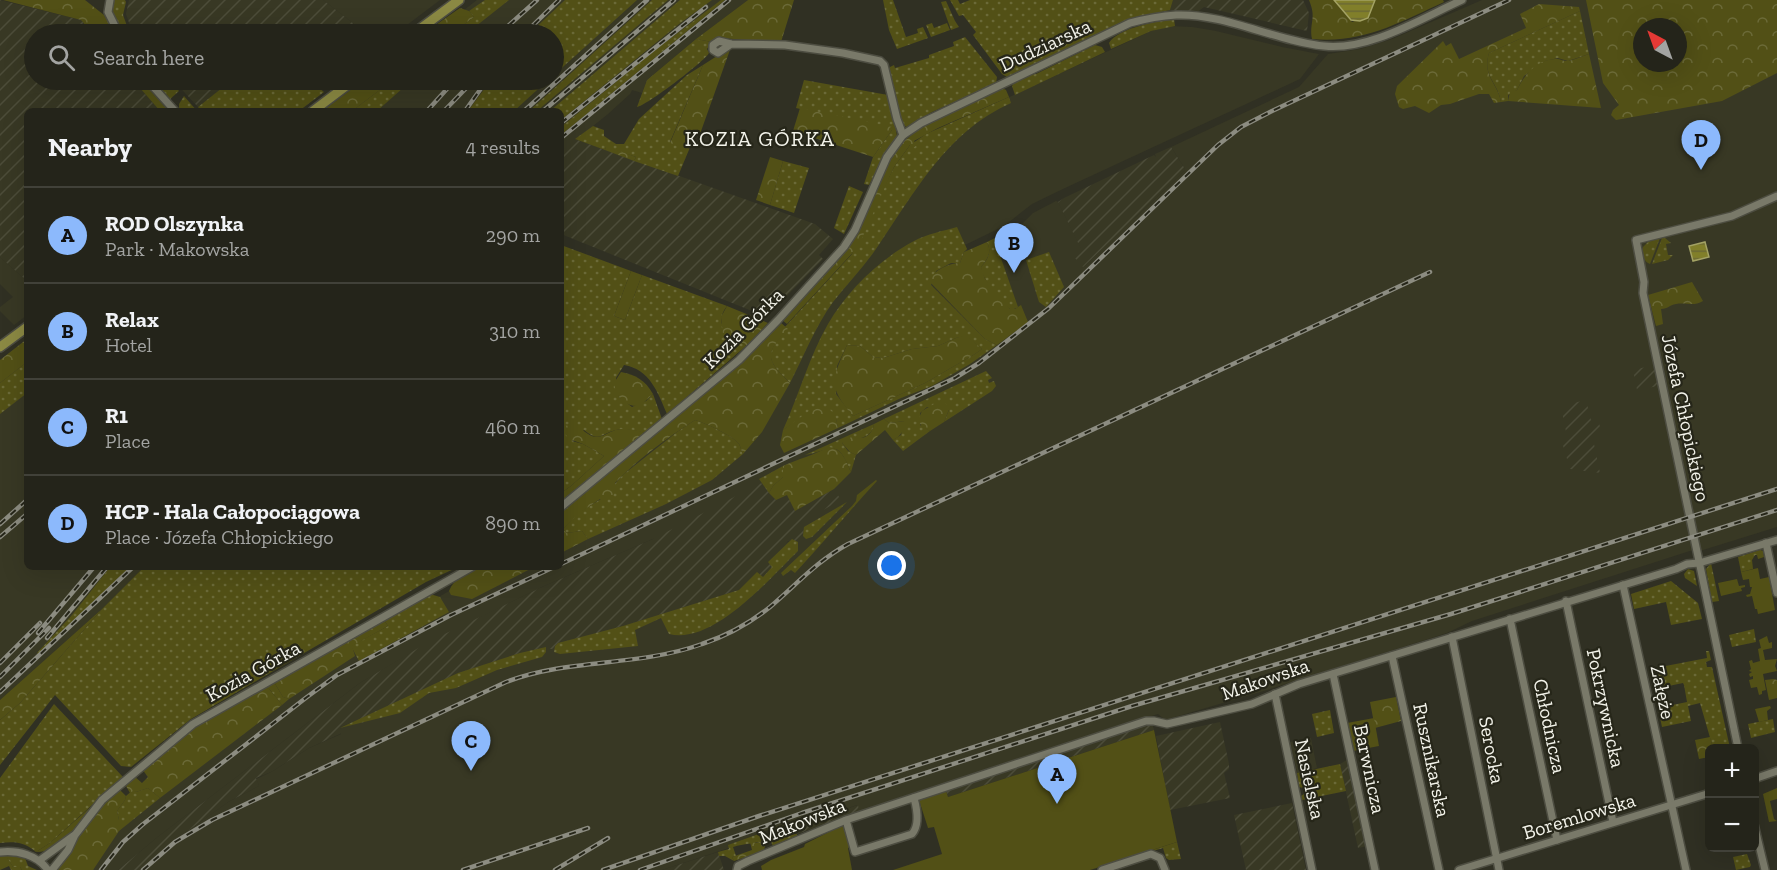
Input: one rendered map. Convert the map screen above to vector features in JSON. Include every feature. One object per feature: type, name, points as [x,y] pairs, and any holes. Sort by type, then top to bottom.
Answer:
[{"type":"main road","points":[[427,24],[459,0]]},
{"type":"main road","points":[[317,108],[341,90]]},
{"type":"main road","points":[[0,347],[24,329]]},
{"type":"street","points":[[108,0],[108,12],[114,24]]},
{"type":"street","name":"Dudziarska","points":[[903,135],[940,113],[1130,23],[1148,18],[1178,15],[1199,17],[1279,37],[1324,46],[1338,46],[1354,45],[1387,35],[1462,0]]},
{"type":"street","points":[[731,44],[785,45],[880,61],[884,65],[903,135]]},
{"type":"street","points":[[156,90],[172,108]]},
{"type":"street","name":"Kozia Górka","points":[[564,505],[739,360],[778,320],[844,247],[855,230],[887,157],[903,135]]},
{"type":"street","name":"Józefa Chłopickiego","points":[[1737,744],[1643,293],[1644,282],[1636,240],[1725,218],[1777,196]]},
{"type":"street","name":"Makowska","points":[[737,870],[738,866],[748,861],[846,820],[1146,722],[1167,724],[1252,704],[1299,684],[1687,564],[1699,563],[1777,540]]},
{"type":"street","points":[[1766,543],[1777,592]]},
{"type":"street","name":"Kozia Górka","points":[[75,835],[40,860],[50,870],[68,850],[75,835],[102,800],[193,724],[467,570]]},
{"type":"street","name":"Załęże","points":[[1623,585],[1686,870]]},
{"type":"street","name":"Pokrzywnicka","points":[[1566,601],[1613,822]]},
{"type":"street","name":"Chłodnicza","points":[[1510,619],[1557,840]]},
{"type":"street","name":"Serocka","points":[[1452,637],[1499,870]]},
{"type":"street","name":"Rusznikarska","points":[[1392,656],[1439,870]]},
{"type":"street","name":"Barwnicza","points":[[1333,674],[1375,870]]},
{"type":"street","name":"Nasielska","points":[[1275,694],[1312,870]]},
{"type":"street","points":[[1759,777],[1777,771]]},
{"type":"street","name":"Boremlowska","points":[[1459,870],[1705,795]]},
{"type":"street","points":[[846,820],[855,852],[912,834],[915,830],[917,811],[914,798]]},
{"type":"street","points":[[1759,842],[1765,870]]},
{"type":"street","points":[[0,852],[12,851],[40,860]]},
{"type":"street","points":[[1102,870],[1151,854],[1160,858],[1164,868]]},
{"type":"shaded area","points":[[0,0],[81,20],[84,24],[24,24],[24,90],[142,90],[157,108],[24,108],[24,278],[0,257]]},
{"type":"shaded area","points":[[129,0],[323,0],[354,24],[130,24],[126,14]]},
{"type":"shaded area","points":[[323,0],[440,0],[408,24],[354,24]]},
{"type":"shaded area","points":[[477,0],[748,0],[647,80],[642,93],[632,90],[608,114],[564,150],[564,108],[326,108],[350,90],[564,90],[564,24],[437,24],[460,8],[464,10]]},
{"type":"shaded area","points":[[1173,0],[1303,0],[1309,13],[1307,31],[1204,7],[1196,13],[1170,10]]},
{"type":"shaded area","points":[[1334,0],[1375,0],[1368,18],[1360,21],[1351,20]]},
{"type":"shaded area","points":[[1482,0],[1777,0],[1777,527],[1703,550],[1693,550],[1472,621],[1447,633],[1267,690],[1165,720],[1158,714],[862,811],[857,805],[794,826],[793,822],[778,826],[729,845],[729,848],[662,870],[140,870],[172,842],[228,802],[259,786],[256,779],[309,748],[341,734],[340,727],[802,536],[653,539],[542,587],[430,642],[360,683],[159,836],[118,870],[79,870],[126,796],[176,755],[388,626],[486,570],[564,570],[564,516],[765,348],[852,254],[975,113],[1151,31],[1170,26],[1216,31],[1319,54],[1300,79],[1032,204],[1004,226],[965,245],[968,251],[1007,233],[1021,232],[1022,224],[1033,213],[1056,201],[1082,250],[1136,217],[1184,171],[1185,169],[1171,147],[1299,87],[1328,54],[1360,49],[1392,39]]},
{"type":"shaded area","points":[[182,90],[219,90],[198,107]]},
{"type":"shaded area","points":[[575,139],[815,224],[833,239],[819,255],[823,259],[772,311],[759,310],[757,313],[564,235],[564,149]]},
{"type":"shaded area","points":[[1171,147],[1185,169],[1184,171],[1083,267],[1074,257],[1081,249],[1058,202],[1154,155],[1156,157],[1155,154]]},
{"type":"shaded area","points":[[1705,242],[1709,257],[1693,261],[1689,246]]},
{"type":"shaded area","points":[[0,257],[24,278],[24,317],[14,325],[0,311],[0,307],[13,297],[0,284]]},
{"type":"shaded area","points":[[24,341],[24,570],[141,570],[103,608],[0,700],[0,360]]},
{"type":"shaded area","points":[[1654,365],[1658,386],[1637,390],[1633,370]]},
{"type":"shaded area","points":[[1586,400],[1591,420],[1598,419],[1602,435],[1593,439],[1600,473],[1570,469],[1561,439],[1567,437],[1561,406]]},
{"type":"shaded area","points":[[761,483],[776,500],[787,495],[795,511],[834,489],[841,500],[802,522],[803,536],[797,541],[788,541],[768,561],[773,567],[762,577],[757,572],[739,590],[560,643],[553,649],[545,647],[340,727],[342,733],[309,748],[271,772],[256,778],[259,786],[228,802],[172,842],[140,870],[118,870],[159,836],[360,683],[430,641],[542,587],[653,539]]},
{"type":"shaded area","points":[[1220,722],[1229,764],[1229,769],[1224,773],[1230,798],[1170,810],[1156,736]]},
{"type":"shaded area","points":[[1152,723],[1154,730],[948,797],[945,790]]},
{"type":"shaded area","points":[[1311,738],[1317,768],[1297,773],[1290,742]]},
{"type":"shaded area","points":[[1347,760],[1367,846],[1358,848],[1340,764]]},
{"type":"shaded area","points":[[1292,803],[1306,870],[1246,870],[1234,815]]},
{"type":"shaded area","points":[[858,805],[859,810],[862,811],[797,834],[794,826]]},
{"type":"shaded area","points":[[718,852],[724,870],[662,870]]},
{"type":"green space","points":[[3,0],[85,0],[104,15],[109,24],[84,24],[81,20]]},
{"type":"green space","points":[[114,0],[125,0],[123,15],[126,24],[117,24],[113,10]]},
{"type":"green space","points":[[485,0],[509,0],[479,24],[465,24],[474,17],[469,11]]},
{"type":"green space","points":[[565,0],[637,0],[564,66],[564,24],[540,24]]},
{"type":"green space","points":[[652,0],[668,0],[564,88],[564,79]]},
{"type":"green space","points":[[680,0],[712,0],[564,118],[564,108],[554,108]]},
{"type":"green space","points":[[721,0],[725,0],[564,133],[564,125]]},
{"type":"green space","points":[[748,0],[794,0],[781,42],[719,38],[712,42],[696,39]]},
{"type":"green space","points":[[883,0],[893,0],[906,37],[918,33],[917,29],[923,27],[928,38],[897,49],[889,30]]},
{"type":"green space","points":[[950,0],[958,0],[960,4],[970,0],[1173,0],[1170,10],[1127,20],[1007,77],[1002,74],[973,35],[976,32],[963,15],[959,16]]},
{"type":"green space","points":[[1309,0],[1334,0],[1352,22],[1360,19],[1373,0],[1443,0],[1444,2],[1381,30],[1331,40],[1312,39],[1313,16]]},
{"type":"green space","points":[[1586,0],[1777,0],[1777,73],[1722,101],[1616,120],[1611,115],[1619,105],[1603,83]]},
{"type":"green space","points":[[946,1],[959,27],[951,30],[941,2]]},
{"type":"green space","points":[[1539,4],[1579,7],[1580,11],[1489,53],[1487,61],[1489,74],[1501,102],[1494,103],[1489,94],[1479,94],[1441,105],[1429,113],[1415,106],[1403,109],[1399,107],[1395,94],[1397,86],[1443,41],[1446,46],[1451,43],[1459,59],[1526,28],[1520,14]]},
{"type":"green space","points":[[460,8],[469,11],[474,17],[465,24],[437,24]]},
{"type":"green space","points":[[1580,11],[1589,54],[1568,61],[1558,58],[1545,61],[1524,76],[1517,90],[1508,95],[1508,101],[1501,102],[1489,74],[1487,61],[1489,53]]},
{"type":"green space","points":[[1174,19],[1175,26],[1151,31],[1111,49],[1109,43],[1129,29]]},
{"type":"green space","points":[[932,23],[934,28],[947,23],[950,30],[931,37],[926,25]]},
{"type":"green space","points":[[965,37],[997,77],[996,83],[932,112],[906,127],[903,124],[888,75],[890,67],[894,65],[895,68],[929,58],[929,55],[954,46],[953,42]]},
{"type":"green space","points":[[696,39],[712,42],[705,58],[663,92],[637,107],[647,80]]},
{"type":"green space","points":[[1095,45],[1102,47],[1105,52],[1015,95],[1012,86],[1019,79],[1036,74]]},
{"type":"green space","points":[[731,47],[700,134],[689,131],[682,147],[670,143],[703,65]]},
{"type":"green space","points":[[1589,54],[1601,108],[1508,101],[1510,92],[1517,90],[1532,68],[1538,64],[1550,59],[1569,61]]},
{"type":"green space","points":[[703,65],[670,142],[689,131],[696,133],[678,176],[634,161],[636,157],[606,147],[605,150],[575,139],[593,126],[604,130],[604,136],[616,144],[624,144],[639,119],[687,75]]},
{"type":"green space","points":[[804,80],[888,95],[897,136],[869,185],[864,184],[873,157],[892,130],[796,108]]},
{"type":"green space","points":[[1002,88],[1006,90],[1009,97],[938,128],[914,141],[917,145],[913,148],[910,145],[894,167],[858,247],[787,324],[782,320],[846,250],[859,229],[891,158],[902,143],[940,117]]},
{"type":"green space","points":[[142,90],[150,90],[166,108],[157,108]]},
{"type":"green space","points":[[159,90],[178,90],[179,91],[168,101]]},
{"type":"green space","points":[[219,90],[322,90],[324,92],[303,108],[198,107]]},
{"type":"green space","points":[[351,90],[380,90],[356,108],[326,108]]},
{"type":"green space","points":[[380,90],[401,90],[380,108],[356,108]]},
{"type":"green space","points":[[484,90],[537,90],[517,108],[470,108]]},
{"type":"green space","points":[[552,90],[562,90],[541,108],[532,108]]},
{"type":"green space","points":[[184,96],[194,108],[179,108]]},
{"type":"green space","points":[[1009,97],[1011,103],[988,115],[968,130],[950,147],[919,185],[871,256],[833,302],[815,331],[790,383],[772,362],[774,345],[787,329],[785,327],[852,254],[894,167],[910,145],[926,134]]},
{"type":"green space","points":[[800,108],[892,127],[892,130],[873,157],[793,131]]},
{"type":"green space","points":[[606,146],[636,157],[634,161],[605,150]]},
{"type":"green space","points":[[770,157],[783,161],[770,205],[756,200]]},
{"type":"green space","points":[[783,161],[809,168],[794,213],[770,205]]},
{"type":"green space","points":[[849,186],[863,192],[844,234],[834,228]]},
{"type":"green space","points":[[957,227],[967,249],[960,263],[951,263],[936,271],[931,285],[985,339],[997,345],[932,386],[838,428],[836,419],[792,424],[783,430],[821,337],[836,312],[855,288],[877,266],[901,248],[924,236]],"holes":[[[966,336],[982,349],[925,383],[853,416],[836,394],[837,366],[847,345],[860,346],[873,357],[883,358],[912,349],[938,346]]]},
{"type":"green space","points":[[995,238],[1018,307],[1012,310],[993,291],[982,272],[981,267],[989,253],[987,242]]},
{"type":"green space","points":[[1660,238],[1650,264],[1644,257],[1643,247],[1649,241]]},
{"type":"green space","points":[[1662,238],[1671,243],[1666,244],[1668,255],[1673,255],[1668,260],[1652,264]]},
{"type":"green space","points":[[987,242],[988,255],[981,267],[985,279],[1010,309],[1021,305],[1028,322],[997,345],[985,339],[928,280],[942,268],[960,263],[964,252]]},
{"type":"green space","points":[[564,246],[631,271],[614,316],[625,320],[642,275],[727,306],[721,319],[724,331],[729,339],[738,340],[746,346],[667,414],[647,377],[633,367],[624,365],[616,378],[619,397],[632,407],[646,401],[653,394],[662,419],[645,433],[619,429],[597,437],[584,430],[572,441],[583,444],[604,456],[564,491]]},
{"type":"green space","points":[[1049,252],[1064,287],[1046,307],[1039,302],[1026,260]]},
{"type":"green space","points":[[631,271],[642,275],[625,320],[614,316]]},
{"type":"green space","points":[[1692,282],[1703,301],[1696,304],[1676,304],[1661,309],[1663,324],[1656,326],[1648,295]]},
{"type":"green space","points":[[727,306],[768,323],[746,346],[723,334],[721,317]]},
{"type":"green space","points":[[780,322],[788,329],[775,345],[771,357],[776,368],[790,383],[762,432],[743,454],[739,444],[731,437],[695,420],[633,466],[615,483],[614,494],[603,501],[600,499],[578,514],[564,528],[564,509],[745,360]]},
{"type":"green space","points":[[966,335],[982,349],[925,383],[853,416],[839,397],[835,375],[847,345],[860,346],[873,357],[883,358],[912,349],[938,346]]},
{"type":"green space","points":[[24,341],[24,364],[0,383],[0,360]]},
{"type":"green space","points":[[24,364],[24,395],[0,414],[0,383]]},
{"type":"green space","points":[[986,371],[992,378],[988,380],[989,383],[994,381],[996,386],[992,391],[944,422],[949,410],[927,407],[920,413],[920,425],[930,431],[903,451],[893,440],[901,435],[905,421],[889,423],[884,419]]},
{"type":"green space","points":[[621,372],[640,379],[653,394],[640,406],[630,405],[619,397],[614,383]]},
{"type":"green space","points":[[945,403],[950,407],[944,422],[930,431],[922,427],[918,420],[922,411],[934,404]]},
{"type":"green space","points":[[823,407],[834,414],[838,428],[784,453],[780,445],[783,430],[809,411]]},
{"type":"green space","points":[[884,419],[889,423],[905,421],[908,425],[893,440],[885,430],[856,455],[842,443],[853,436],[860,438],[867,436],[874,424]]},
{"type":"green space","points":[[695,420],[731,437],[739,444],[743,454],[712,480],[666,504],[588,539],[582,531],[566,533],[564,528],[578,513],[601,499],[624,474]]},
{"type":"green space","points":[[874,424],[873,429],[866,436],[842,443],[848,451],[856,455],[851,472],[838,450],[829,449],[805,455]]},
{"type":"green space","points":[[564,426],[578,427],[596,437],[620,429],[645,433],[564,500],[564,491],[604,456],[569,439],[564,432]]},
{"type":"green space","points":[[829,447],[841,453],[851,472],[834,489],[795,511],[787,495],[776,500],[769,493],[783,477],[783,466]]},
{"type":"green space","points":[[783,466],[783,477],[769,493],[759,479]]},
{"type":"green space","points":[[876,480],[795,573],[791,570],[783,576],[781,573],[852,506],[857,495]]},
{"type":"green space","points":[[847,502],[812,537],[806,539],[803,536],[804,527]]},
{"type":"green space","points":[[564,530],[566,533],[582,531],[588,539],[564,551]]},
{"type":"green space","points":[[792,539],[798,542],[798,551],[739,607],[704,630],[686,635],[669,634],[661,618],[635,630],[638,646],[560,654],[554,652],[558,643],[623,626],[739,590],[757,572],[763,577],[772,567],[768,562]]},
{"type":"green space","points":[[1763,551],[1764,557],[1758,559],[1755,555],[1752,560],[1753,569],[1741,572],[1738,557]]},
{"type":"green space","points":[[1711,563],[1719,601],[1712,602],[1706,569]]},
{"type":"green space","points":[[1758,568],[1760,579],[1769,577],[1775,610],[1758,614],[1752,596],[1747,597],[1746,595],[1750,594],[1752,587],[1750,587],[1749,579],[1743,580],[1741,572]]},
{"type":"green space","points":[[1688,569],[1694,571],[1697,586],[1685,578],[1684,574]]},
{"type":"green space","points":[[108,570],[127,570],[38,654]]},
{"type":"green space","points":[[141,570],[452,570],[426,582],[191,719],[131,767],[121,766],[55,695],[0,765],[0,720],[20,703],[103,608]]},
{"type":"green space","points":[[472,570],[528,570],[472,599],[451,595],[449,591],[461,576]]},
{"type":"green space","points":[[1737,579],[1739,586],[1745,585],[1741,588],[1742,591],[1721,596],[1718,583]]},
{"type":"green space","points":[[1671,581],[1698,603],[1702,619],[1671,625],[1666,602],[1634,609],[1631,594]]},
{"type":"green space","points":[[430,594],[440,597],[449,612],[359,661],[351,646],[388,626],[384,620]]},
{"type":"green space","points":[[103,608],[20,703],[0,720],[0,700]]},
{"type":"green space","points":[[384,620],[388,626],[352,646],[355,656],[289,699],[283,697],[274,682]]},
{"type":"green space","points":[[1754,629],[1756,642],[1732,647],[1729,635]]},
{"type":"green space","points":[[1767,636],[1769,643],[1772,642],[1772,648],[1763,650],[1765,660],[1777,659],[1775,666],[1777,671],[1763,674],[1766,690],[1759,695],[1757,687],[1751,688],[1749,680],[1753,679],[1753,676],[1750,677],[1749,674],[1752,672],[1749,671],[1751,669],[1749,661],[1752,660],[1753,663],[1760,661],[1759,640]]},
{"type":"green space","points":[[546,647],[546,652],[542,657],[497,670],[456,688],[429,693],[400,713],[340,728],[458,673]]},
{"type":"green space","points":[[1706,651],[1709,651],[1711,660],[1706,662],[1707,667],[1712,667],[1729,744],[1712,744],[1700,703],[1688,706],[1691,721],[1662,727],[1658,708],[1687,702],[1684,685],[1683,683],[1654,689],[1650,669],[1707,658]]},
{"type":"green space","points":[[1765,680],[1777,680],[1777,698],[1769,700]]},
{"type":"green space","points":[[274,682],[283,697],[289,699],[282,705],[267,686]]},
{"type":"green space","points":[[267,686],[282,705],[160,798],[148,788],[130,793],[126,786],[127,782],[134,776],[142,783],[148,777],[142,769],[193,728]]},
{"type":"green space","points":[[1396,697],[1401,721],[1375,728],[1370,702]]},
{"type":"green space","points":[[54,704],[123,777],[50,843],[36,852],[20,843],[0,843],[0,778]]},
{"type":"green space","points":[[1770,706],[1771,708],[1767,711],[1768,720],[1759,722],[1755,709]]},
{"type":"green space","points":[[1330,710],[1334,733],[1317,737],[1312,714]]},
{"type":"green space","points":[[1374,718],[1379,746],[1353,751],[1347,723]]},
{"type":"green space","points":[[1773,719],[1775,732],[1751,738],[1748,724]]},
{"type":"green space","points":[[1154,730],[1177,842],[1090,870],[893,870],[942,854],[934,827],[928,828],[919,800],[946,791],[948,797]]},
{"type":"green space","points":[[1710,737],[1712,744],[1705,744],[1705,758],[1699,759],[1695,740]]},
{"type":"green space","points":[[1340,764],[1346,791],[1302,800],[1303,788],[1299,787],[1297,773]]},
{"type":"green space","points":[[148,788],[160,798],[119,831],[117,811],[126,796],[133,790],[136,792]]},
{"type":"green space","points":[[1777,788],[1777,799],[1770,801],[1774,819],[1777,821],[1769,822],[1763,794]]},
{"type":"green space","points":[[119,789],[126,796],[117,811],[119,831],[93,870],[55,870],[101,806]]},
{"type":"green space","points":[[95,803],[63,842],[46,851],[36,852],[50,843]]},
{"type":"green space","points":[[793,821],[795,828],[783,829],[784,835],[797,834],[797,837],[773,846],[770,829]]},
{"type":"green space","points":[[843,825],[850,847],[848,848],[852,870],[762,870],[761,866],[771,860],[804,847],[805,844]]},
{"type":"green space","points":[[764,832],[766,840],[733,847],[736,856],[732,857],[734,861],[725,856],[719,856],[718,852],[729,849],[728,845]]},
{"type":"green space","points":[[766,840],[764,851],[734,861],[732,857],[752,850],[750,842]]},
{"type":"green space","points":[[1177,842],[1181,859],[1169,860],[1163,848],[1090,870]]},
{"type":"green space","points":[[5,854],[13,867],[20,867],[22,870],[11,870],[9,866],[0,870],[0,855]]},
{"type":"green space","points":[[1747,854],[1750,867],[1736,870],[1733,857]]},
{"type":"green space","points":[[5,855],[25,858],[28,866],[37,870],[22,870],[20,867],[13,867]]},
{"type":"railway","points":[[510,24],[537,0]]},
{"type":"railway","points":[[534,24],[559,0]]},
{"type":"railway","points":[[564,75],[647,0]]},
{"type":"railway","points":[[547,108],[674,0]]},
{"type":"railway","points":[[564,136],[729,0]]},
{"type":"railway","points":[[564,563],[955,378],[979,363],[1049,308],[1218,145],[1241,127],[1509,0]]},
{"type":"railway","points":[[564,121],[706,7]]},
{"type":"railway","points":[[430,108],[446,90]]},
{"type":"railway","points":[[447,108],[464,90]]},
{"type":"railway","points":[[467,108],[480,90]]},
{"type":"railway","points":[[527,108],[547,90]]},
{"type":"railway","points":[[143,870],[175,842],[212,820],[506,682],[554,669],[678,651],[729,633],[762,613],[817,566],[848,544],[1430,272]]},
{"type":"railway","points":[[603,870],[759,816],[1777,489]]},
{"type":"railway","points":[[0,524],[24,503]]},
{"type":"railway","points":[[640,870],[802,813],[1132,706],[1451,614],[1777,510]]},
{"type":"railway","points":[[0,537],[24,517]]},
{"type":"railway","points":[[38,633],[91,570]]},
{"type":"railway","points":[[47,638],[104,570]]},
{"type":"railway","points":[[0,692],[130,570]]},
{"type":"railway","points":[[101,870],[123,842],[142,825],[337,675],[451,615],[548,570]]},
{"type":"railway","points":[[0,663],[40,623]]},
{"type":"railway","points":[[0,677],[49,628]]},
{"type":"railway","points":[[463,870],[588,828]]},
{"type":"railway","points":[[555,870],[608,838]]},
{"type":"place","name":"HCP - Hala Całopociągowa","points":[[1701,170]]},
{"type":"place","name":"Relax","points":[[1014,273]]},
{"type":"place","name":"R1","points":[[471,771]]},
{"type":"place","name":"ROD Olszynka","points":[[1057,804]]},
{"type":"district","name":"KOZIA GÓRKA","points":[[760,138]]}]
